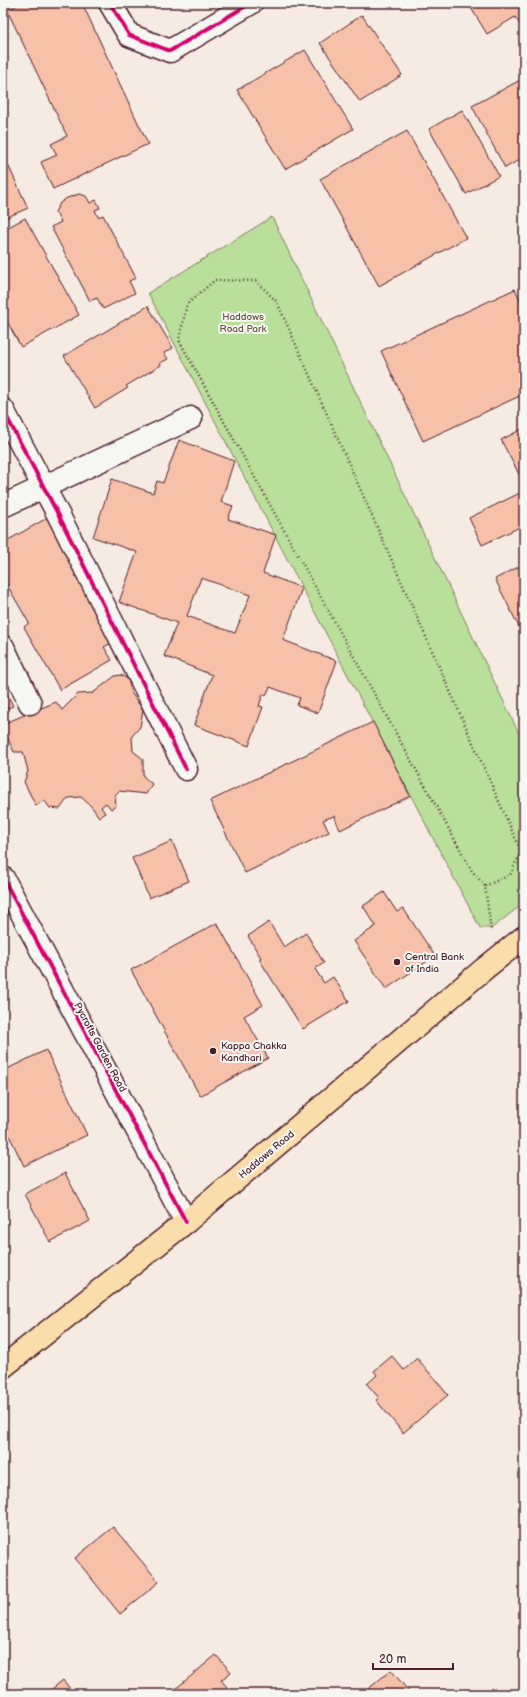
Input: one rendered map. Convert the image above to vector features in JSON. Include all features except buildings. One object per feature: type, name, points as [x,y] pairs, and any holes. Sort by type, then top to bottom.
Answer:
[{"type":"main road","name":"Haddows Road","points":[[3,1366],[186,1222],[484,969],[524,937]]},
{"type":"street","points":[[110,3],[129,35],[170,51],[251,3]]},
{"type":"street","points":[[3,410],[44,486],[186,769]]},
{"type":"street","points":[[3,506],[191,418]]},
{"type":"street","points":[[3,647],[30,703]]},
{"type":"street","name":"Pycrofts Garden Road","points":[[3,878],[9,906],[186,1222]]},
{"type":"path","points":[[484,886],[510,875],[521,850],[515,836],[277,302],[256,281],[215,280],[187,304],[179,340],[472,871],[484,886],[492,928],[484,969]]},
{"type":"green space","name":"Haddows Road Park","points":[[272,217],[524,744],[524,903],[492,928],[480,928],[148,293]]},
{"type":"cycle path","points":[[110,3],[129,35],[170,51],[251,3]]},
{"type":"cycle path","points":[[3,410],[59,516],[186,769]]},
{"type":"cycle path","points":[[3,878],[186,1222]]},
{"type":"place","name":"Central Bank of India","points":[[397,962]]},
{"type":"place","name":"Kappa Chakka Kandhari","points":[[213,1051]]}]
